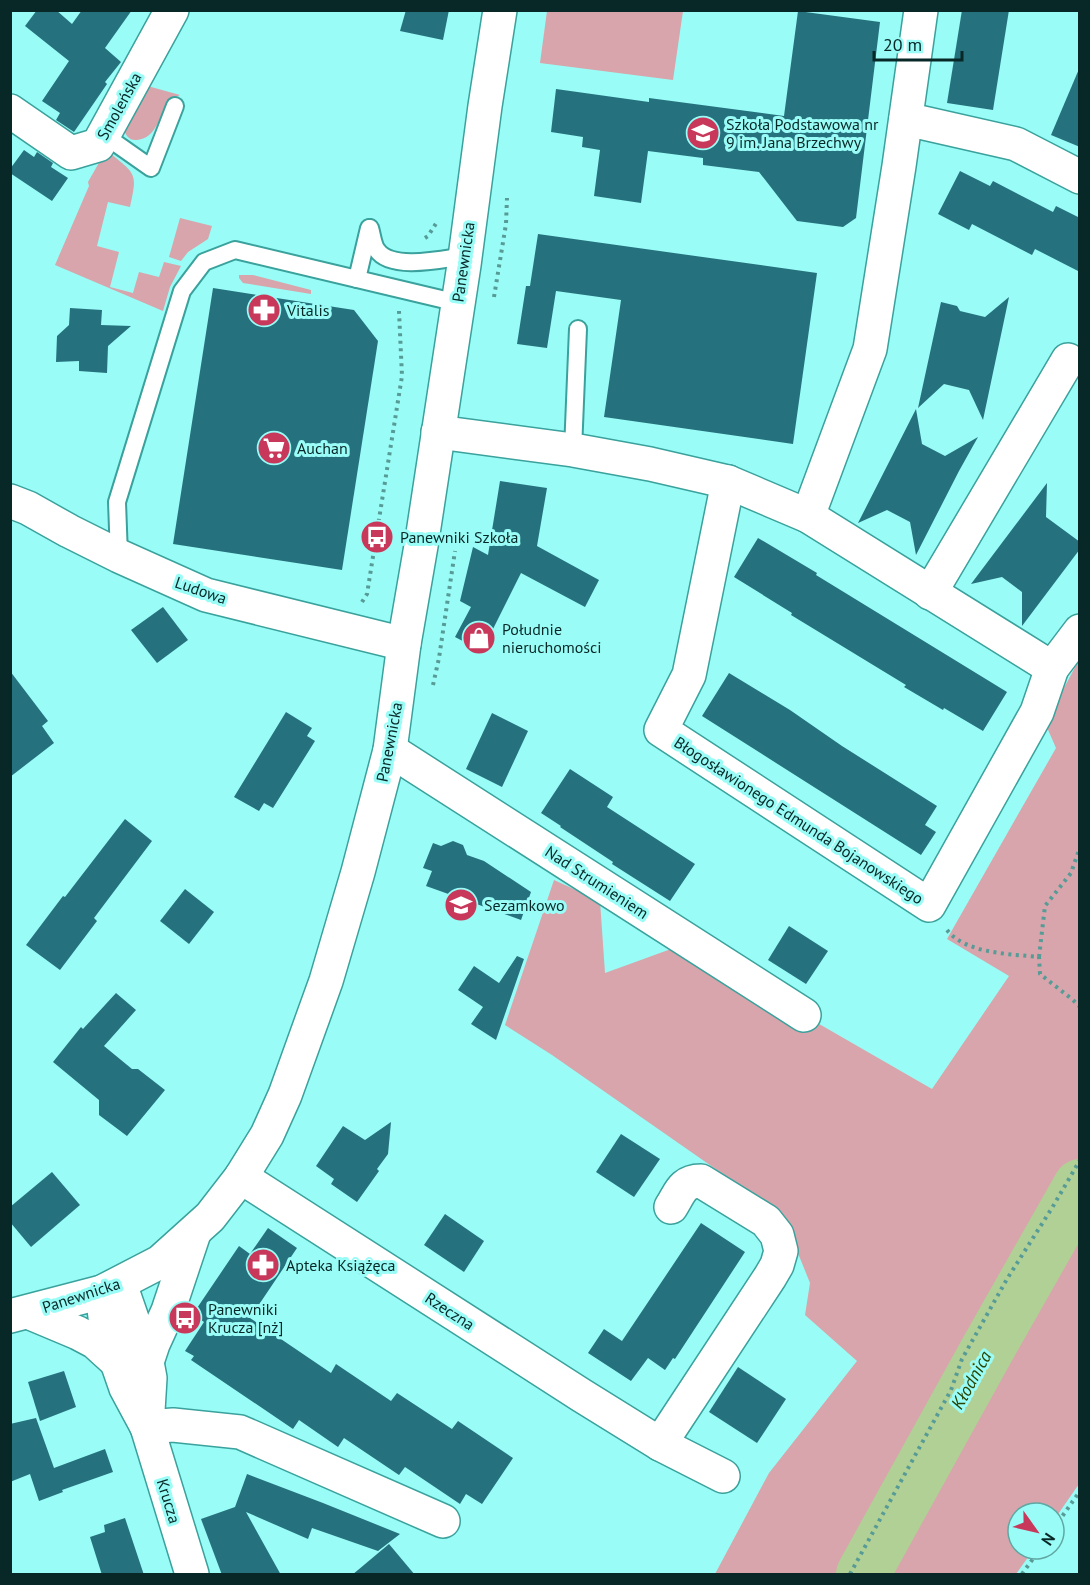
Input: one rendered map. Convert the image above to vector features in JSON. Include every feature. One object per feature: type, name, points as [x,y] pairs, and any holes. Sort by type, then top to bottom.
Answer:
[{"type":"street","name":"Smoleńska","points":[[10,111],[71,153],[99,145],[172,10]]},
{"type":"street","name":"Panewnicka","points":[[19,1314],[111,1288],[160,1262],[210,1217],[241,1177],[267,1135],[285,1095],[326,981],[390,750],[500,10]]},
{"type":"street","points":[[808,516],[870,349],[921,10]]},
{"type":"street","points":[[906,119],[1016,144],[1080,177]]},
{"type":"street","points":[[930,593],[1068,360]]},
{"type":"street","points":[[438,432],[573,450],[650,464],[728,482],[808,516],[1053,668]]},
{"type":"street","name":"Błogosławionego Edmunda Bojanowskiego","points":[[728,482],[689,675],[661,730],[929,905],[1037,712],[1053,668],[1080,631]]},
{"type":"street","name":"Ludowa","points":[[10,501],[28,508],[119,556],[206,595],[404,644]]},
{"type":"street","name":"Nad Strumieniem","points":[[390,750],[804,1015]]},
{"type":"street","name":"Rzeczna","points":[[241,1177],[581,1395],[660,1444],[723,1476]]},
{"type":"street","points":[[660,1444],[770,1277],[782,1251],[777,1235],[766,1221],[701,1181],[691,1181],[684,1186],[671,1207]]},
{"type":"street","points":[[19,1314],[78,1333],[132,1362],[153,1344],[168,1311],[195,1231]]},
{"type":"street","name":"Krucza","points":[[111,1288],[132,1362],[150,1378],[147,1427],[192,1575]]},
{"type":"street","points":[[147,1427],[173,1425],[240,1432],[443,1521]]},
{"type":"lane","points":[[104,135],[151,168],[175,105]]},
{"type":"lane","points":[[357,279],[370,228],[377,251],[389,260],[409,262],[465,256]]},
{"type":"lane","points":[[119,556],[117,502],[182,291],[204,262],[234,250],[458,303]]},
{"type":"lane","points":[[573,450],[578,329]]},
{"type":"path","points":[[409,262],[412,244],[428,236],[438,221]]},
{"type":"path","points":[[355,632],[360,607],[367,594],[402,376],[399,314],[403,290]]},
{"type":"path","points":[[1080,847],[1071,873],[1045,906],[1039,957],[1040,974],[1080,1007]]},
{"type":"path","points":[[929,905],[953,937],[987,952],[1039,957]]},
{"type":"path","points":[[850,1575],[951,1390],[962,1359],[1007,1279],[1080,1160]]},
{"type":"path","points":[[1066,1511],[1080,1491]]},
{"type":"path","points":[[1022,1575],[1032,1561]]},
{"type":"shaded area","points":[[547,11],[683,11],[673,80],[540,63]]},
{"type":"shaded area","points":[[144,85],[180,95],[167,105],[149,135],[132,140],[123,129]]},
{"type":"shaded area","points":[[108,153],[126,166],[134,181],[130,207],[108,202],[97,246],[119,252],[110,287],[133,293],[139,272],[159,277],[164,262],[181,266],[170,287],[163,311],[55,265],[89,186],[88,182],[104,154]]},
{"type":"shaded area","points":[[180,218],[212,226],[208,239],[188,252],[181,261],[169,257]]},
{"type":"shaded area","points":[[239,275],[253,275],[311,290],[311,294],[243,283]]},
{"type":"shaded area","points":[[1079,660],[1079,1168],[847,1574],[715,1574],[769,1473],[857,1361],[805,1315],[810,1283],[783,1216],[552,1055],[505,1025],[554,880],[600,901],[605,973],[682,945],[932,1089],[1009,976],[947,939],[1056,748],[1045,723]]},
{"type":"shaded area","points":[[1079,1206],[1079,1484],[1066,1503],[1006,1501],[1006,1561],[1025,1561],[1016,1574],[872,1574]]},
{"type":"building","points":[[37,10],[56,10],[72,24],[82,10],[132,10],[105,48],[121,62],[105,82],[107,84],[74,132],[56,120],[60,113],[42,101],[69,61],[25,26]]},
{"type":"building","points":[[406,10],[449,10],[443,40],[400,31]]},
{"type":"building","points":[[962,10],[1009,10],[993,110],[947,103]]},
{"type":"building","points":[[798,11],[880,22],[856,218],[843,227],[797,221],[759,172],[703,165],[703,158],[648,151],[641,203],[594,196],[600,150],[582,147],[583,137],[551,132],[556,89],[649,102],[649,98],[784,116]]},
{"type":"building","points":[[1080,69],[1080,147],[1051,135]]},
{"type":"building","points":[[24,150],[34,157],[37,152],[53,163],[51,167],[68,178],[52,201],[10,173],[10,169]]},
{"type":"building","points":[[960,171],[990,186],[993,181],[1053,212],[1056,206],[1080,218],[1080,272],[1035,249],[1032,255],[972,224],[969,230],[938,214]]},
{"type":"building","points":[[538,234],[817,273],[793,444],[604,417],[621,300],[556,291],[547,348],[517,344],[526,286],[530,286]]},
{"type":"building","name":"Auchan","points":[[213,288],[354,310],[378,341],[342,570],[173,544]]},
{"type":"building","points":[[1009,297],[983,420],[969,390],[944,384],[918,408],[941,302],[957,306],[960,311],[985,317]]},
{"type":"building","points":[[70,308],[102,310],[101,325],[131,326],[108,346],[107,373],[79,371],[79,361],[56,362],[57,336],[69,325]]},
{"type":"building","points":[[916,409],[922,444],[945,456],[978,437],[916,555],[910,522],[887,510],[858,523]]},
{"type":"building","points":[[500,481],[547,488],[537,546],[599,580],[585,607],[521,573],[482,651],[455,637],[471,607],[460,601],[473,547],[488,555]]},
{"type":"building","points":[[1047,483],[1046,517],[1080,542],[1080,549],[1022,626],[1022,592],[1002,577],[971,584]]},
{"type":"building","points":[[758,538],[1007,692],[983,731],[904,687],[906,685],[791,615],[792,613],[734,577]]},
{"type":"building","points":[[163,607],[188,640],[157,663],[131,630]]},
{"type":"building","points":[[10,671],[48,721],[42,726],[54,743],[10,777]]},
{"type":"building","points":[[729,673],[937,806],[925,825],[936,832],[921,855],[702,716]]},
{"type":"building","points":[[286,712],[312,728],[307,736],[315,741],[273,808],[264,803],[259,811],[234,797]]},
{"type":"building","points":[[492,713],[528,731],[502,787],[466,769]]},
{"type":"building","points":[[570,769],[613,797],[607,807],[695,864],[670,901],[612,864],[613,862],[541,813]]},
{"type":"building","points":[[125,819],[152,841],[94,918],[97,921],[60,970],[26,945]]},
{"type":"building","points":[[453,841],[463,845],[467,855],[484,861],[531,892],[521,920],[426,886],[432,871],[423,868],[433,843],[441,846]]},
{"type":"building","points":[[185,889],[214,912],[189,944],[160,921]]},
{"type":"building","points":[[789,926],[828,951],[806,984],[768,960]]},
{"type":"building","points":[[517,956],[524,959],[496,1040],[471,1024],[483,1007],[458,990],[474,966],[499,983]]},
{"type":"building","points":[[116,993],[136,1010],[104,1046],[132,1069],[138,1069],[165,1090],[127,1136],[99,1115],[99,1100],[53,1062],[81,1027],[83,1029]]},
{"type":"building","points":[[391,1122],[388,1154],[357,1202],[331,1184],[334,1179],[316,1166],[343,1126],[365,1140]]},
{"type":"building","points":[[621,1134],[660,1159],[634,1197],[596,1172]]},
{"type":"building","points":[[52,1172],[80,1205],[31,1247],[10,1222],[10,1207]]},
{"type":"building","points":[[445,1214],[484,1241],[464,1272],[424,1245]]},
{"type":"building","points":[[701,1223],[745,1252],[675,1359],[673,1358],[665,1370],[648,1358],[631,1381],[588,1353],[604,1329],[622,1341]]},
{"type":"building","points":[[268,1228],[297,1248],[250,1318],[331,1373],[336,1364],[391,1401],[397,1393],[452,1429],[458,1421],[513,1458],[482,1504],[466,1494],[460,1504],[405,1467],[399,1475],[344,1438],[338,1447],[299,1420],[293,1429],[191,1360],[194,1356],[185,1351],[204,1322],[193,1314],[239,1246],[250,1254]]},
{"type":"building","points":[[738,1367],[786,1399],[757,1443],[709,1412]]},
{"type":"building","points":[[64,1371],[76,1407],[40,1421],[28,1382]]},
{"type":"building","points":[[36,1418],[54,1468],[105,1449],[113,1472],[62,1490],[63,1492],[39,1501],[30,1474],[10,1482],[10,1424]]},
{"type":"building","points":[[247,1474],[400,1534],[378,1551],[312,1528],[308,1539],[246,1512],[281,1575],[222,1575],[201,1519],[235,1507]]},
{"type":"building","points":[[125,1518],[144,1575],[102,1575],[90,1537],[105,1532],[104,1525]]},
{"type":"building","points":[[389,1544],[415,1575],[352,1575]]},
{"type":"waterway","name":"Kłodnica","points":[[863,1574],[1080,1186]]},
{"type":"waterway","points":[[878,1549],[891,1564]]},
{"type":"place","name":"Szkoła Podstawowa nr 9 im. Jana Brzechwy","points":[[703,133]]},
{"type":"place","name":"Vitalis","points":[[264,310]]},
{"type":"place","name":"Auchan","points":[[274,448]]},
{"type":"place","name":"Panewniki Szkoła","points":[[377,537]]},
{"type":"place","name":"Południe nieruchomości","points":[[479,638]]},
{"type":"place","name":"Sezamkowo","points":[[461,905]]},
{"type":"place","name":"Apteka Książęca","points":[[263,1265]]},
{"type":"place","name":"Panewniki Krucza [nż]","points":[[185,1318]]}]
